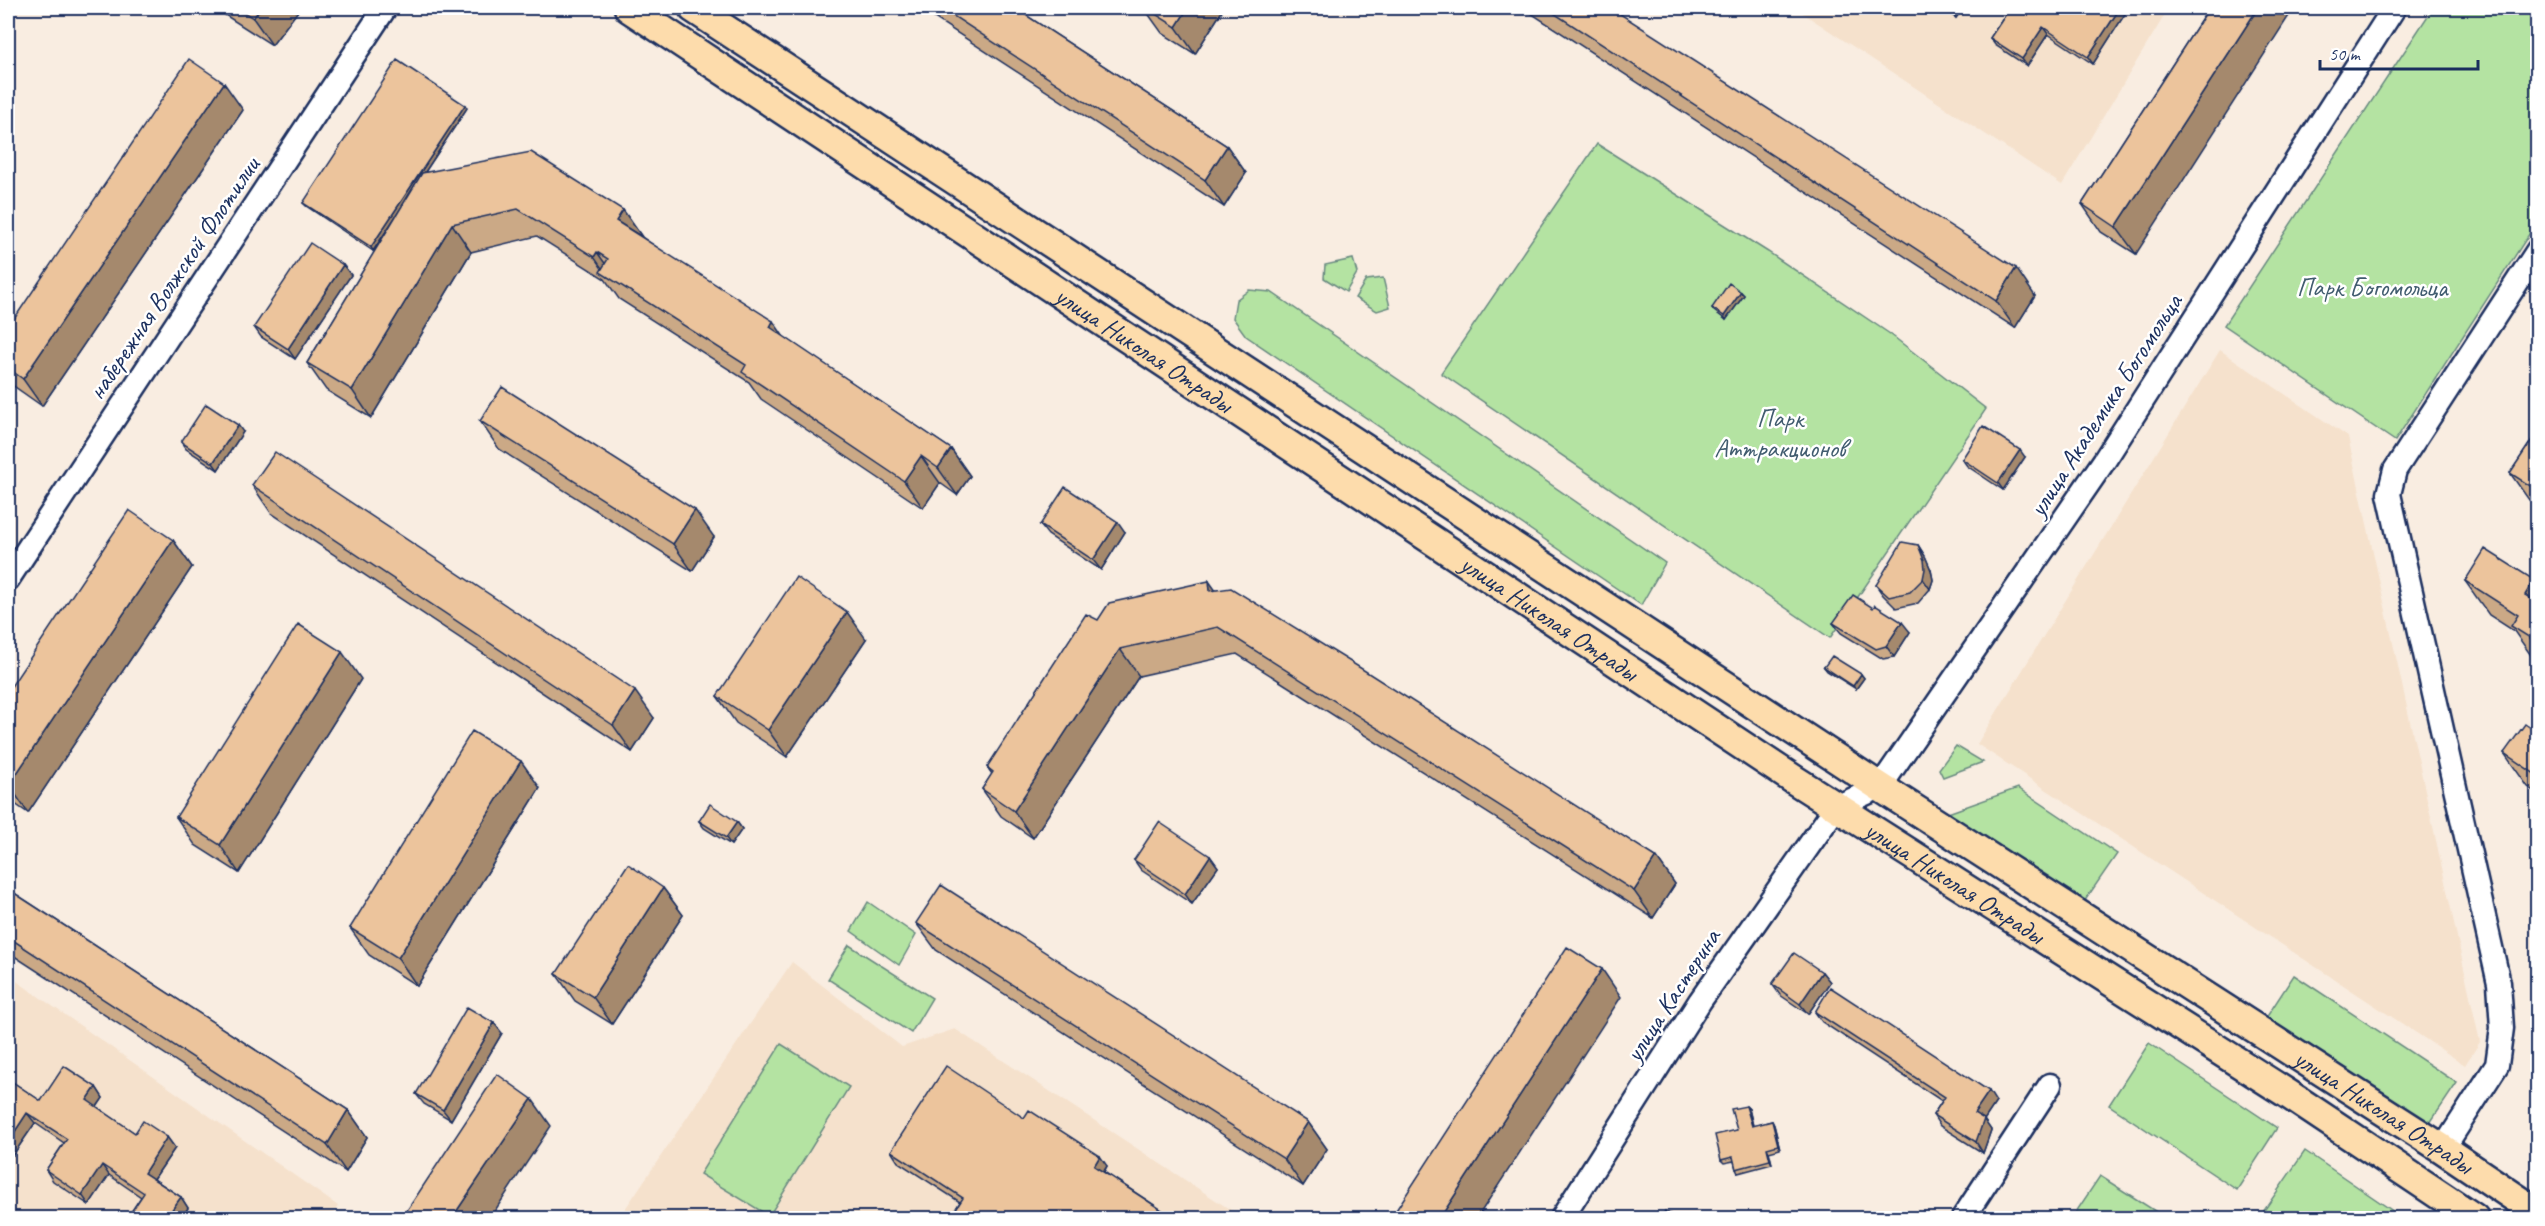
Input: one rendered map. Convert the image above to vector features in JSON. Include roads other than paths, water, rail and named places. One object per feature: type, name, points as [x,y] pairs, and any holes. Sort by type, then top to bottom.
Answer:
[{"type":"main road","name":"улица Николая Отрады","points":[[629,8],[1836,807],[2288,1094],[2474,1218]]},
{"type":"main road","name":"улица Николая Отрады","points":[[693,8],[1880,787],[2443,1149],[2538,1213]]},
{"type":"street","name":"набережная Волжской Флотилии","points":[[8,579],[385,8]]},
{"type":"street","name":"улица Академика Богомольца","points":[[1880,787],[2104,461],[2394,8]]},
{"type":"street","points":[[2443,1149],[2497,1065],[2502,1028],[2499,983],[2390,494],[2395,470],[2538,250]]},
{"type":"street","points":[[1836,807],[1880,787]]},
{"type":"street","name":"улица Кастерина","points":[[1562,1218],[1700,1001],[1836,807]]},
{"type":"street","points":[[1963,1218],[2050,1085]]},
{"type":"park label","name":"Парк Богомольца","points":[[2372,287]]},
{"type":"park label","name":"Парк Аттракционов","points":[[1780,433]]}]
